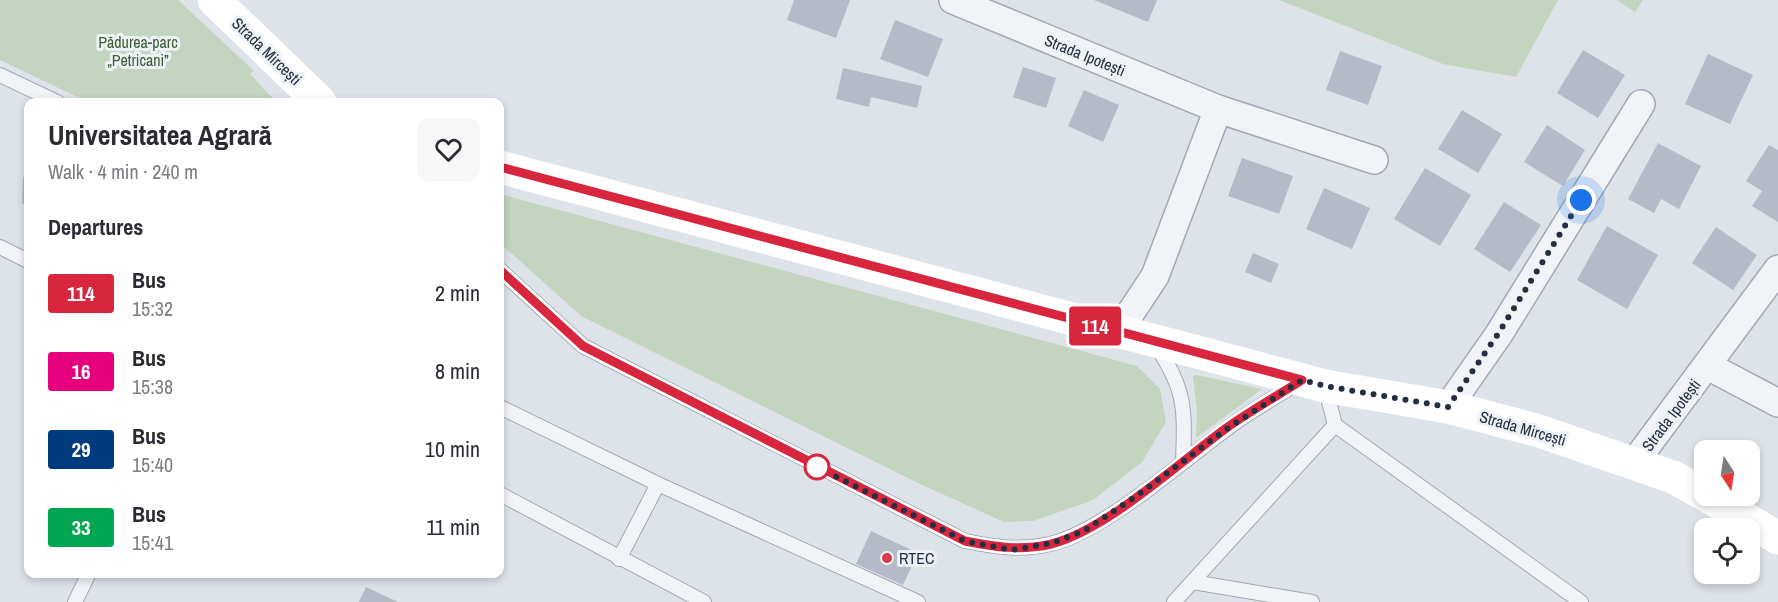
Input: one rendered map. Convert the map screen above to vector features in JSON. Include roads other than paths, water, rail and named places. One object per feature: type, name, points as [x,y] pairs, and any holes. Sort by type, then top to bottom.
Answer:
[{"type":"main road","name":"Strada Mircești","points":[[214,0],[316,98]]},
{"type":"main road","name":"Strada Mircești","points":[[504,168],[1313,383],[1448,407],[1536,430],[1673,477],[1694,488]]},
{"type":"main road","name":"Strada Mircești","points":[[1725,506],[1778,538]]},
{"type":"street","name":"Strada Ipotești","points":[[952,0],[1218,109],[1374,159]]},
{"type":"street","points":[[1448,407],[1498,334],[1641,104]]},
{"type":"street","points":[[1118,332],[1155,276],[1218,109]]},
{"type":"street","name":"Strada Ipotești","points":[[1634,463],[1778,269]]},
{"type":"street","name":"Strada Ipotești","points":[[1708,366],[1778,403]]},
{"type":"lane","points":[[0,75],[49,98]]},
{"type":"lane","points":[[0,247],[24,259]]},
{"type":"lane","points":[[504,274],[583,346],[965,541],[1012,550],[1052,543],[1084,531],[1228,428],[1313,383],[1335,425],[1581,602]]},
{"type":"lane","points":[[1153,342],[1173,370],[1182,396],[1183,461]]},
{"type":"lane","points":[[504,409],[658,484],[918,602]]},
{"type":"lane","points":[[1174,602],[1335,425]]},
{"type":"lane","points":[[619,559],[658,484]]},
{"type":"lane","points":[[504,496],[704,602]]},
{"type":"lane","points":[[75,602],[87,578]]},
{"type":"lane","points":[[1193,582],[1312,602]]},
{"type":"place","name":"RTEC","points":[[887,558]]},
{"type":"park label","name":"Pădurea-parc „Petricani”","points":[[138,51]]}]
